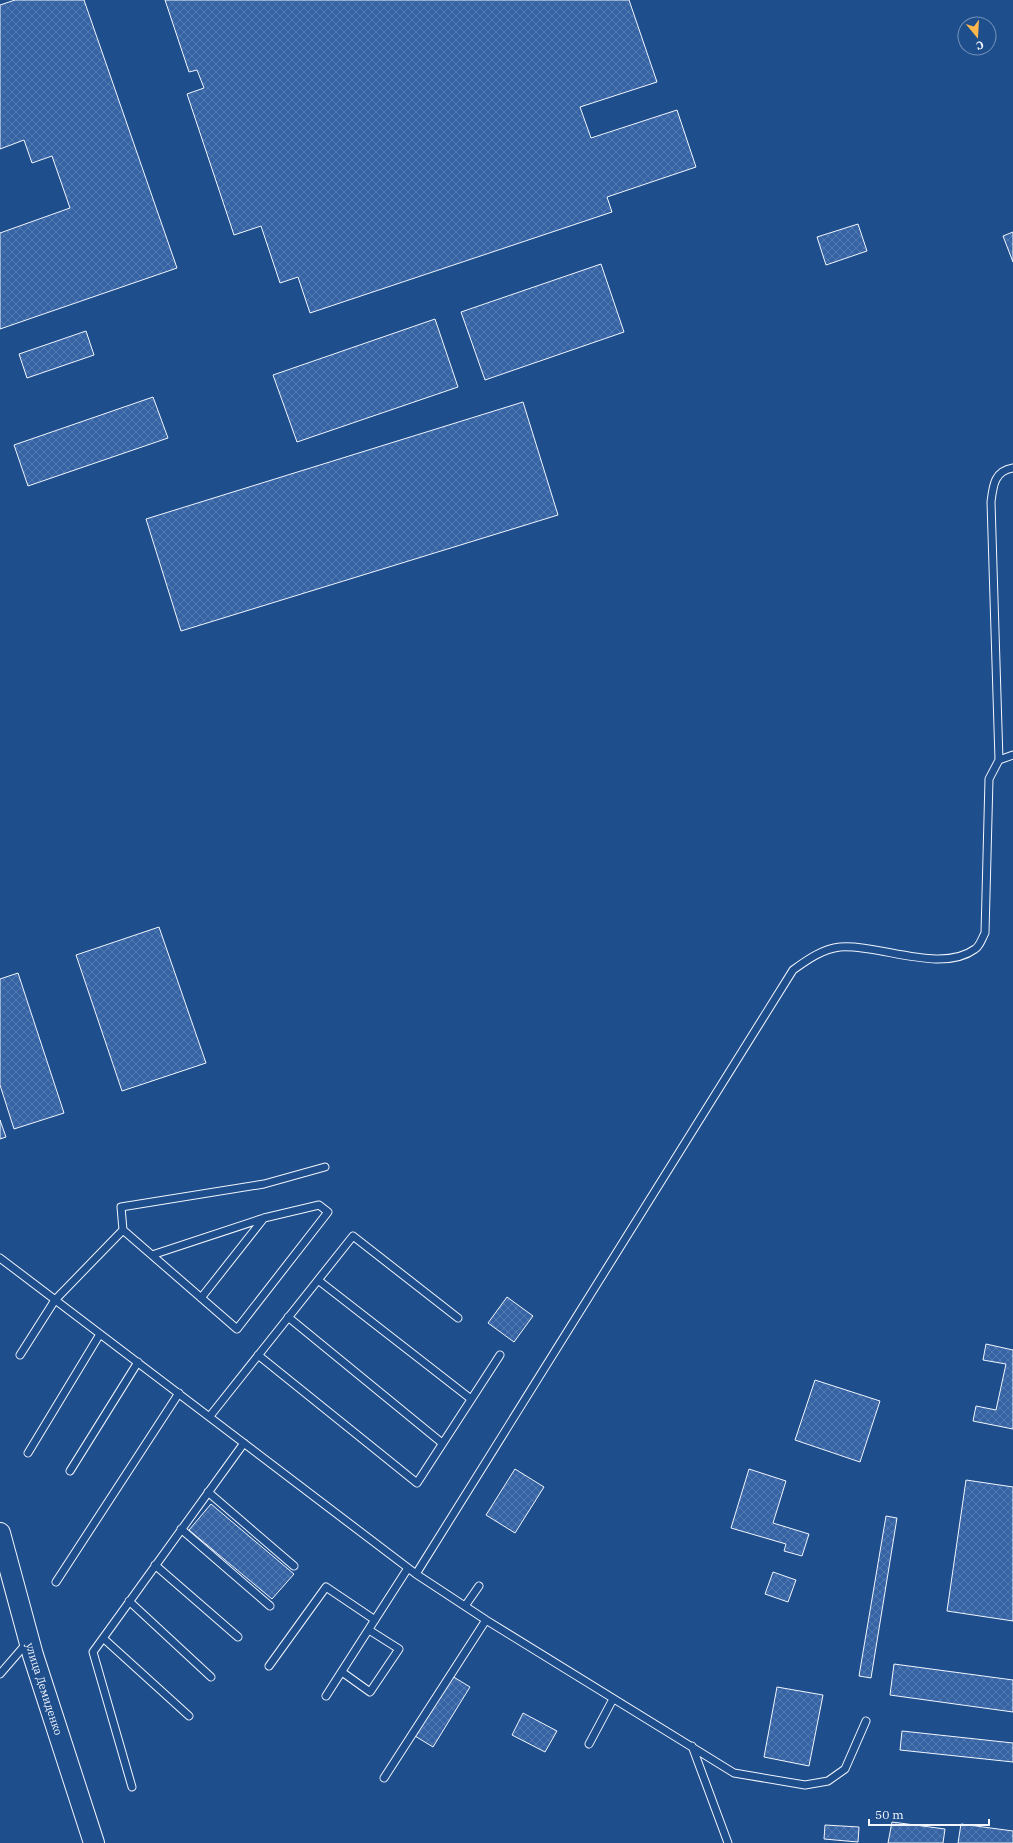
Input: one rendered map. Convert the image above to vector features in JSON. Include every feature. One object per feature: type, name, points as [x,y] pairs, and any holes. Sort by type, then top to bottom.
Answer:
[{"type":"main road","name":"улица Демиденко","points":[[0,1533],[29,1641],[94,1843]]},
{"type":"lane","points":[[416,1574],[794,970],[814,955],[839,947],[861,948],[945,960],[962,956],[977,948],[985,933],[989,779],[999,760],[991,502],[994,481],[1006,469],[1013,468]]},
{"type":"lane","points":[[999,760],[1013,755]]},
{"type":"lane","points":[[152,1255],[264,1218],[319,1205],[328,1212],[237,1329],[123,1230],[121,1207],[264,1184],[325,1167]]},
{"type":"lane","points":[[201,1298],[264,1218]]},
{"type":"lane","points":[[20,1355],[55,1300],[123,1230]]},
{"type":"lane","points":[[210,1416],[353,1236],[458,1318]]},
{"type":"lane","points":[[0,1258],[210,1416],[416,1574],[486,1620],[734,1773],[805,1786],[828,1781],[845,1770],[866,1722]]},
{"type":"lane","points":[[318,1280],[471,1399]]},
{"type":"lane","points":[[288,1317],[442,1443]]},
{"type":"lane","points":[[28,1453],[100,1334]]},
{"type":"lane","points":[[258,1355],[417,1483],[500,1355]]},
{"type":"lane","points":[[70,1471],[138,1362]]},
{"type":"lane","points":[[56,1582],[179,1393]]},
{"type":"lane","points":[[132,1787],[93,1652],[244,1443]]},
{"type":"lane","points":[[208,1492],[294,1566]]},
{"type":"lane","points":[[181,1529],[270,1606]]},
{"type":"lane","points":[[155,1565],[238,1637]]},
{"type":"lane","points":[[326,1696],[408,1568]]},
{"type":"lane","points":[[465,1606],[479,1586]]},
{"type":"lane","points":[[269,1666],[326,1587],[375,1620]]},
{"type":"lane","points":[[129,1601],[211,1677]]},
{"type":"lane","points":[[384,1778],[486,1620]]},
{"type":"lane","points":[[342,1672],[370,1692],[399,1649],[368,1630]]},
{"type":"lane","points":[[103,1638],[189,1716]]},
{"type":"lane","points":[[0,1674],[29,1641]]},
{"type":"lane","points":[[589,1744],[613,1699]]},
{"type":"lane","points":[[692,1746],[728,1843]]},
{"type":"building","points":[[15,0],[84,0],[177,268],[0,329],[0,233],[70,208],[52,156],[32,163],[24,140],[0,149],[0,5]]},
{"type":"building","points":[[165,0],[629,0],[657,82],[580,107],[591,138],[677,110],[696,167],[607,197],[612,212],[310,313],[298,277],[280,283],[261,226],[234,235],[187,94],[204,88],[197,70],[189,72]]},
{"type":"building","points":[[858,224],[867,251],[826,265],[817,237]]},
{"type":"building","points":[[1013,232],[1013,262],[1003,236]]},
{"type":"building","points":[[601,264],[624,332],[485,380],[461,312]]},
{"type":"building","points":[[435,319],[458,387],[297,442],[273,375]]},
{"type":"building","points":[[86,331],[94,355],[27,378],[19,354]]},
{"type":"building","points":[[153,397],[168,438],[28,486],[14,445]]},
{"type":"building","points":[[523,402],[558,515],[181,631],[146,519]]},
{"type":"building","points":[[159,927],[206,1063],[122,1091],[76,955]]},
{"type":"building","points":[[18,973],[64,1113],[14,1129],[0,1085],[0,979]]},
{"type":"building","points":[[0,1120],[6,1137],[0,1139]]},
{"type":"building","points":[[507,1297],[533,1316],[514,1342],[488,1323]]},
{"type":"building","points":[[986,1344],[1013,1350],[1013,1429],[973,1421],[976,1406],[996,1410],[1006,1364],[983,1360]]},
{"type":"building","points":[[815,1380],[880,1401],[860,1462],[795,1440]]},
{"type":"building","points":[[515,1469],[544,1487],[515,1533],[486,1515]]},
{"type":"building","points":[[749,1469],[786,1481],[773,1523],[809,1534],[802,1556],[784,1551],[786,1544],[731,1528]]},
{"type":"building","points":[[966,1480],[1013,1487],[1013,1621],[947,1611]]},
{"type":"building","points":[[211,1504],[294,1574],[272,1599],[189,1530]]},
{"type":"building","points":[[886,1516],[897,1518],[871,1678],[859,1676]]},
{"type":"building","points":[[773,1572],[796,1580],[788,1602],[765,1594]]},
{"type":"building","points":[[894,1664],[1013,1680],[1013,1712],[890,1695]]},
{"type":"building","points":[[452,1676],[470,1687],[433,1747],[415,1736]]},
{"type":"building","points":[[777,1687],[823,1695],[809,1766],[764,1757]]},
{"type":"building","points":[[523,1713],[557,1731],[545,1752],[512,1735]]},
{"type":"building","points":[[902,1731],[1013,1743],[1013,1762],[900,1750]]},
{"type":"building","points":[[892,1822],[945,1829],[943,1843],[888,1843]]},
{"type":"building","points":[[961,1824],[1013,1831],[1013,1843],[958,1843]]},
{"type":"building","points":[[825,1825],[859,1827],[858,1842],[824,1839]]}]
